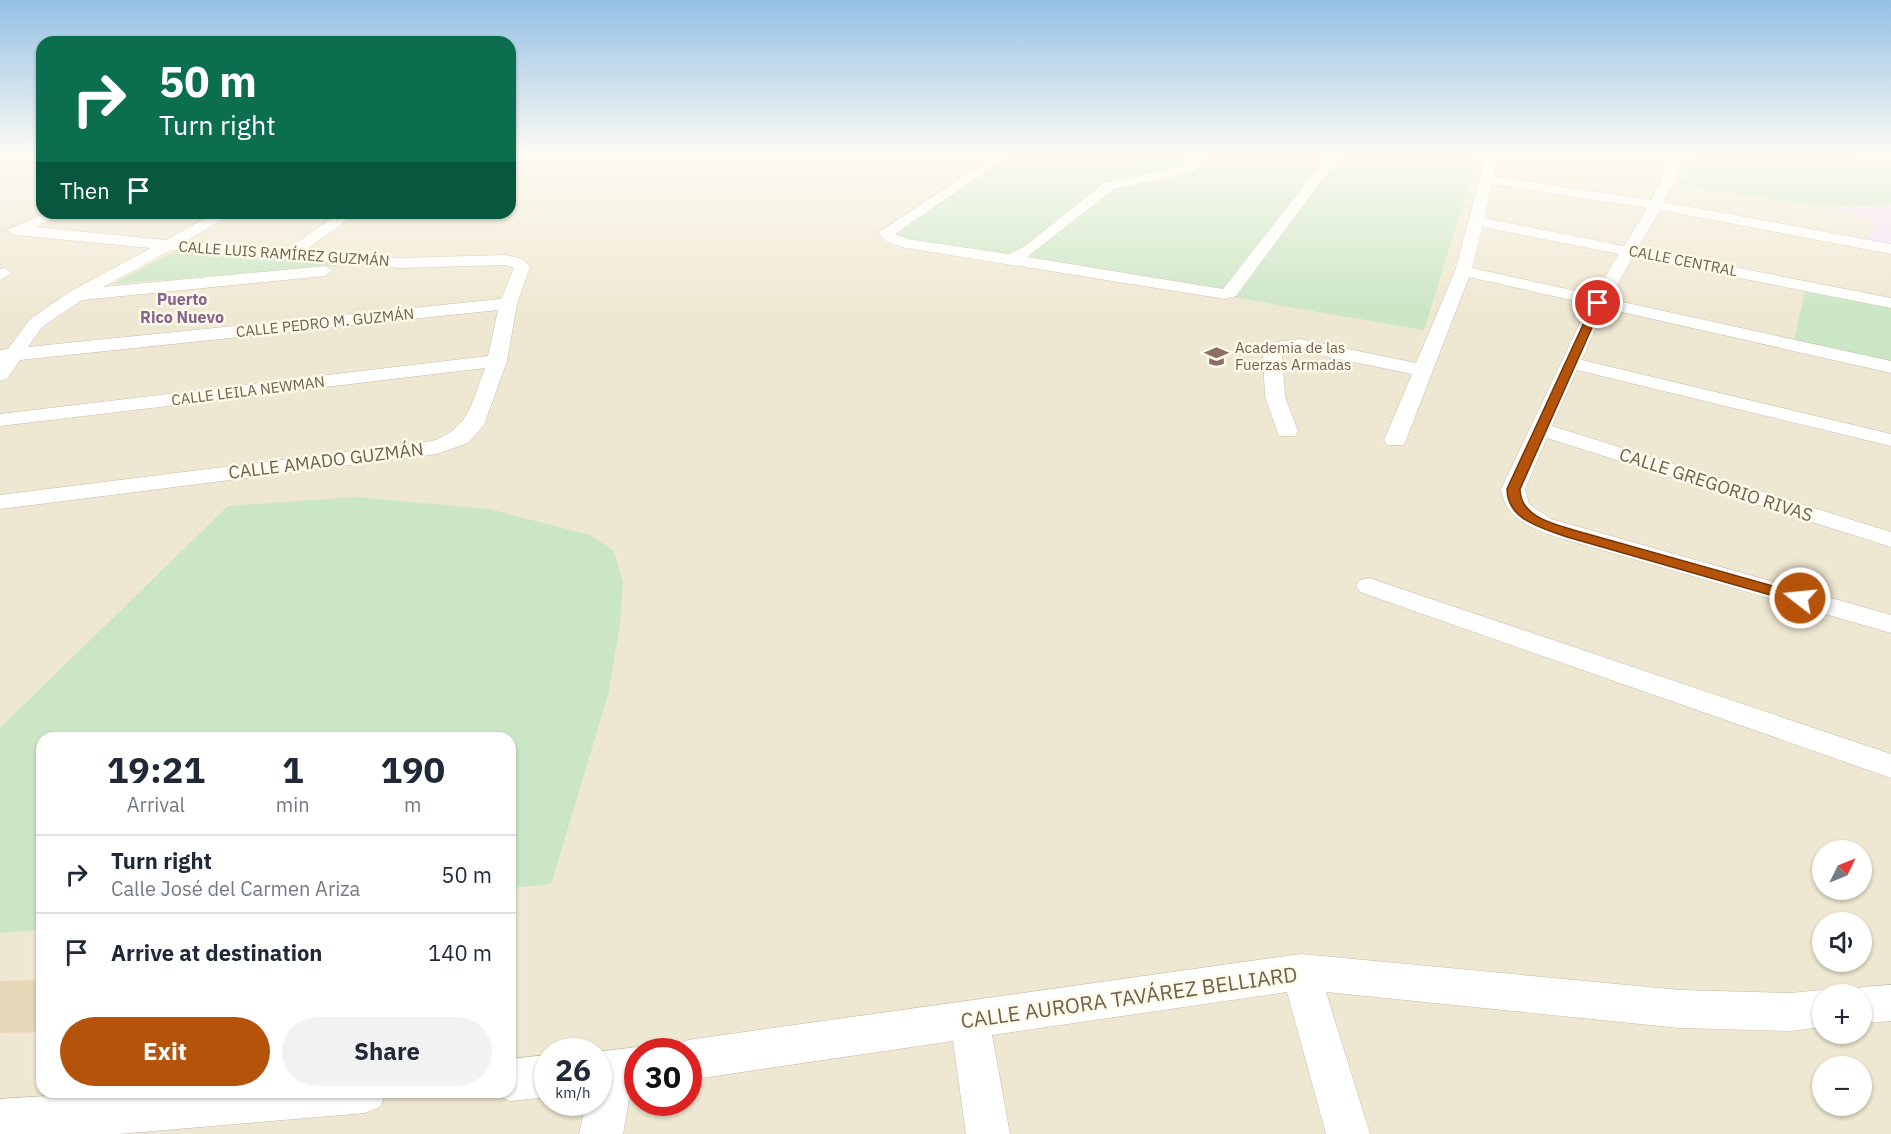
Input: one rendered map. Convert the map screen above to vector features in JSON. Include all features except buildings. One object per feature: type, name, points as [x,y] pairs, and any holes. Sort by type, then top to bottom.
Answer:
[{"type":"street","points":[[924,208],[886,233],[906,243],[1227,293],[1232,291],[1295,208]]},
{"type":"street","points":[[1011,259],[1032,249],[1082,208]]},
{"type":"street","points":[[1395,440],[1463,271],[1479,208]]},
{"type":"street","points":[[1654,208],[1598,303],[1542,430],[1513,489],[1513,500],[1521,512],[1544,525],[1891,624]]},
{"type":"street","points":[[1672,208],[1891,249]]},
{"type":"street","points":[[8,233],[43,219]]},
{"type":"street","points":[[0,375],[8,356],[36,323],[77,295],[214,219]]},
{"type":"street","points":[[287,256],[341,219]]},
{"type":"street","name":"CALLE CENTRAL","points":[[1475,221],[1891,303]]},
{"type":"street","name":"CALLE LUIS RAMÍREZ GUZMÁN","points":[[8,233],[400,263],[517,262]]},
{"type":"street","name":"CALLE AMADO GUZMÁN","points":[[0,502],[437,447],[460,438],[473,425],[497,361],[508,304],[522,267],[517,262]]},
{"type":"street","points":[[77,295],[400,263]]},
{"type":"street","points":[[1463,271],[1891,367]]},
{"type":"street","name":"CALLE PEDRO M. GUZMÁN","points":[[8,356],[508,304]]},
{"type":"street","points":[[1287,431],[1275,397],[1272,354],[1283,346],[1300,345],[1424,370]]},
{"type":"street","name":"CALLE LEILA NEWMAN","points":[[0,420],[497,361]]},
{"type":"street","points":[[1572,363],[1891,440]]},
{"type":"street","name":"CALLE GREGORIO RIVAS","points":[[1542,430],[1891,540]]},
{"type":"street","points":[[1369,586],[1891,766]]},
{"type":"street","points":[[1301,972],[1348,1134]]},
{"type":"street","name":"CALLE AURORA TAVÁREZ BELLIARD","points":[[702,1058],[1301,972],[1680,1009],[1791,1012],[1812,1010]]},
{"type":"street","points":[[1872,1004],[1891,1003]]},
{"type":"street","points":[[970,1020],[988,1134]]},
{"type":"street","points":[[601,1134],[617,1070]]},
{"type":"street","points":[[516,1079],[534,1077]]},
{"type":"street","points":[[0,1120],[34,1120],[294,1098]]},
{"type":"shaded area","points":[[0,208],[36,208],[36,219],[516,219],[516,208],[1891,208],[1891,1134],[0,1134]]},
{"type":"shaded area","points":[[1830,208],[1891,208],[1891,246],[1867,241],[1877,220]]},
{"type":"green space","points":[[929,208],[1462,208],[1424,330],[886,237]]},
{"type":"green space","points":[[176,251],[359,264],[113,284]]},
{"type":"green space","points":[[1805,291],[1891,308],[1891,363],[1794,341]]},
{"type":"green space","points":[[355,497],[489,509],[590,535],[614,551],[623,582],[620,624],[608,695],[551,884],[516,887],[516,732],[36,732],[36,930],[0,933],[0,728],[228,506]]},
{"type":"place","name":"Academia de las Fuerzas Armadas","points":[[1217,357]]},
{"type":"district","name":"Puerto Rico Nuevo","points":[[182,308]]},
{"type":"route","points":[[1598,303],[1542,430],[1513,489],[1513,500],[1521,512],[1544,525],[1572,534],[1800,598]]}]
